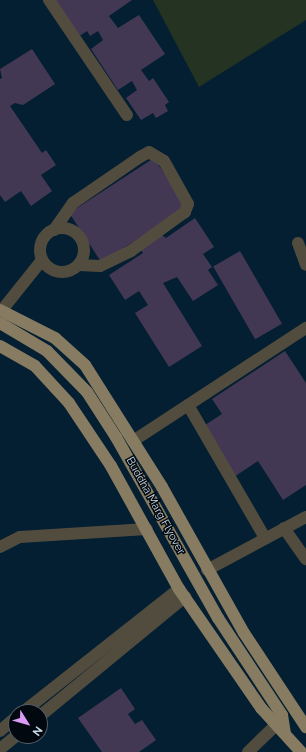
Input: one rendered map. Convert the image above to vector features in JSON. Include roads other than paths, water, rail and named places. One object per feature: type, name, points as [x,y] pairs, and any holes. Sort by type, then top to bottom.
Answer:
[{"type":"main road","points":[[1,310],[55,338],[84,365],[133,440],[207,570],[304,725]]},
{"type":"main road","name":"Buddha Marg Flyover","points":[[0,323],[47,351],[87,392],[116,437],[218,618],[274,703],[279,720]]},
{"type":"main road","points":[[0,346],[35,366],[68,403],[110,466],[182,593],[261,708],[279,720],[304,725]]},
{"type":"main road","points":[[279,720],[285,736],[301,752]]},
{"type":"street","points":[[49,0],[127,115]]},
{"type":"street","points":[[149,152],[164,161],[188,204],[185,212],[131,251],[100,266],[79,265],[66,272],[59,272],[46,266],[42,260],[40,253],[43,239],[54,230],[73,203],[149,152]]},
{"type":"street","points":[[54,230],[68,229],[80,238],[84,252],[79,265]]},
{"type":"street","points":[[298,243],[306,265]]},
{"type":"street","points":[[1,310],[42,260]]},
{"type":"street","points":[[133,440],[306,328]]},
{"type":"street","points":[[188,405],[265,538]]},
{"type":"street","points":[[207,570],[306,517]]},
{"type":"street","points":[[284,528],[306,558]]},
{"type":"street","points":[[0,547],[20,537],[147,529]]},
{"type":"street","points":[[34,704],[182,593]]},
{"type":"street","points":[[48,709],[182,593]]},
{"type":"street","points":[[248,752],[279,720]]},
{"type":"street","points":[[0,731],[8,723]]},
{"type":"street","points":[[0,749],[8,742]]}]
